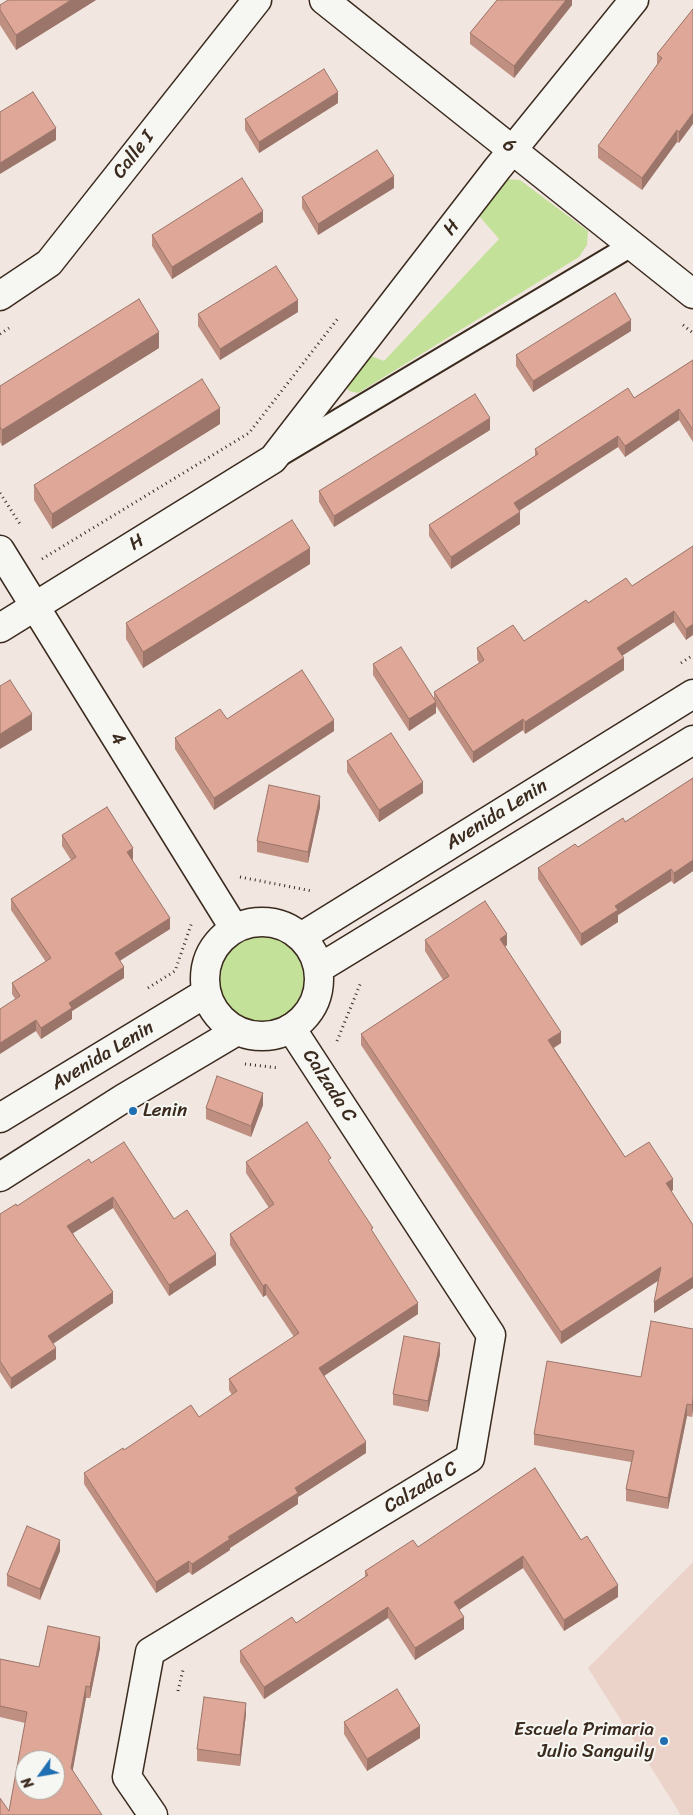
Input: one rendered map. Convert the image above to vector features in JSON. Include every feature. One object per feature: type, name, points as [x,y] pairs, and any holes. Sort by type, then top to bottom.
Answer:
[{"type":"street","name":"Calle I","points":[[0,296],[49,263],[257,0]]},
{"type":"street","name":"6","points":[[324,0],[693,294]]},
{"type":"street","name":"H","points":[[0,628],[273,459],[513,149],[634,0]]},
{"type":"street","name":"4","points":[[0,550],[234,928]]},
{"type":"street","name":"Avenida Lenin","points":[[301,936],[693,694]]},
{"type":"street","name":"Avenida Lenin","points":[[318,969],[693,740]]},
{"type":"street","points":[[268,921],[285,926],[301,936],[312,951],[318,969],[319,986],[314,1002],[305,1017],[291,1028],[274,1035],[256,1036],[237,1031],[224,1022],[213,1009],[206,993],[204,974],[209,956],[219,940],[234,928],[251,922],[268,921]]},
{"type":"street","name":"Avenida Lenin","points":[[0,1118],[206,993]]},
{"type":"street","name":"Calzada C","points":[[153,1815],[127,1777],[150,1652],[470,1458],[491,1335],[291,1028]]},
{"type":"street","points":[[0,1177],[124,1098],[237,1031]]},
{"type":"lane","name":"H","points":[[273,459],[632,245]]},
{"type":"path","points":[[42,559],[249,432],[345,310]]},
{"type":"path","points":[[678,321],[693,333]]},
{"type":"path","points":[[0,334],[16,323]]},
{"type":"path","points":[[676,666],[693,655]]},
{"type":"path","points":[[239,877],[311,892],[319,887]]},
{"type":"path","points":[[141,992],[175,971],[195,913]]},
{"type":"path","points":[[337,1042],[363,977]]},
{"type":"path","points":[[242,1064],[283,1069]]},
{"type":"path","points":[[176,1696],[184,1668]]},
{"type":"shaded area","name":"Escuela Primaria Julio Sanguily","points":[[693,1562],[693,1815],[681,1815],[588,1668]]},
{"type":"green space","points":[[503,179],[520,180],[588,231],[587,245],[579,257],[358,393],[349,391],[345,385],[366,354],[384,361],[499,239],[480,217],[482,197]]},
{"type":"green space","points":[[262,937],[279,940],[287,944],[299,956],[303,964],[306,981],[303,998],[299,1006],[287,1018],[279,1022],[262,1025],[245,1022],[237,1018],[225,1006],[221,998],[218,981],[221,964],[225,956],[237,944],[245,940]]},
{"type":"building","points":[[8,0],[71,0],[16,35],[0,10],[0,5]]},
{"type":"building","points":[[497,0],[566,0],[514,66],[470,33]]},
{"type":"building","points":[[693,9],[693,113],[679,132],[677,130],[642,178],[598,146],[662,58],[657,54]]},
{"type":"building","points":[[324,69],[338,92],[259,142],[245,119]]},
{"type":"building","points":[[33,92],[56,128],[0,163],[0,112]]},
{"type":"building","points":[[377,150],[394,176],[318,224],[302,197]]},
{"type":"building","points":[[242,178],[263,211],[172,267],[152,235]]},
{"type":"building","points":[[276,266],[298,300],[220,349],[198,314]]},
{"type":"building","points":[[615,293],[631,320],[533,381],[516,355]]},
{"type":"building","points":[[139,299],[159,332],[2,430],[0,427],[0,386]]},
{"type":"building","points":[[693,360],[693,430],[679,409],[625,446],[618,436],[514,503],[520,512],[451,557],[429,525],[538,454],[535,449],[628,388],[634,398]]},
{"type":"building","points":[[202,379],[220,408],[52,514],[34,485]]},
{"type":"building","points":[[475,394],[490,418],[334,516],[319,491]]},
{"type":"building","points":[[292,520],[310,548],[143,652],[126,623]]},
{"type":"building","points":[[693,546],[693,624],[686,629],[674,611],[617,648],[624,658],[525,722],[523,719],[473,752],[434,692],[484,660],[477,648],[513,625],[524,641],[586,600],[588,603],[626,578],[632,586]]},
{"type":"building","points":[[401,647],[436,702],[409,719],[373,664]]},
{"type":"building","points":[[302,670],[334,720],[214,798],[175,738],[220,709],[227,719]]},
{"type":"building","points":[[10,680],[32,714],[0,734],[0,686]]},
{"type":"building","points":[[391,733],[423,782],[379,810],[347,761]]},
{"type":"building","points":[[693,778],[693,860],[674,873],[671,869],[615,906],[618,910],[581,934],[538,868],[575,844],[578,847],[623,818],[625,822]]},
{"type":"building","points":[[269,785],[320,796],[308,852],[257,841]]},
{"type":"building","points":[[107,807],[133,848],[127,852],[170,918],[115,953],[124,967],[69,1003],[72,1008],[41,1028],[36,1020],[0,1043],[0,1009],[20,996],[12,983],[51,958],[11,899],[76,857],[62,835]]},
{"type":"building","points":[[485,901],[507,934],[500,939],[561,1032],[548,1040],[625,1157],[649,1142],[673,1179],[666,1183],[693,1225],[693,1277],[654,1302],[661,1267],[561,1332],[361,1034],[449,976],[425,940]]},
{"type":"building","points":[[217,1076],[263,1093],[251,1126],[206,1108]]},
{"type":"building","points":[[307,1122],[331,1158],[328,1160],[373,1228],[371,1229],[418,1303],[319,1368],[366,1442],[295,1488],[298,1493],[228,1537],[230,1539],[192,1564],[189,1561],[156,1582],[84,1473],[123,1448],[124,1450],[191,1405],[199,1417],[237,1391],[229,1379],[299,1333],[266,1284],[263,1286],[230,1234],[274,1204],[246,1162]]},
{"type":"building","points":[[124,1142],[174,1219],[187,1210],[216,1254],[169,1285],[113,1197],[67,1226],[113,1292],[48,1336],[56,1348],[11,1378],[0,1361],[0,1214],[16,1204],[17,1206],[89,1159],[91,1163]]},
{"type":"building","points":[[651,1321],[693,1329],[692,1405],[687,1404],[668,1498],[626,1489],[634,1451],[534,1434],[547,1361],[641,1377]]},
{"type":"building","points":[[404,1336],[440,1343],[428,1401],[393,1394]]},
{"type":"building","points":[[535,1468],[581,1540],[587,1536],[618,1585],[564,1620],[523,1556],[454,1602],[464,1617],[415,1648],[388,1607],[264,1687],[240,1651],[292,1617],[296,1623],[368,1575],[365,1571],[413,1540],[418,1547]]},
{"type":"building","points":[[27,1526],[60,1540],[40,1589],[7,1575]]},
{"type":"building","points":[[48,1626],[100,1637],[90,1687],[86,1686],[71,1768],[102,1815],[0,1815],[0,1798],[9,1811],[15,1778],[15,1800],[65,1800],[65,1750],[20,1750],[27,1712],[0,1706],[0,1659],[39,1667]]},
{"type":"building","points":[[397,1689],[420,1726],[367,1759],[344,1722]]},
{"type":"building","points":[[204,1697],[246,1703],[240,1755],[197,1749]]},
{"type":"place","name":"Lenin","points":[[133,1111]]},
{"type":"place","name":"Escuela Primaria Julio Sanguily","points":[[664,1741]]}]
